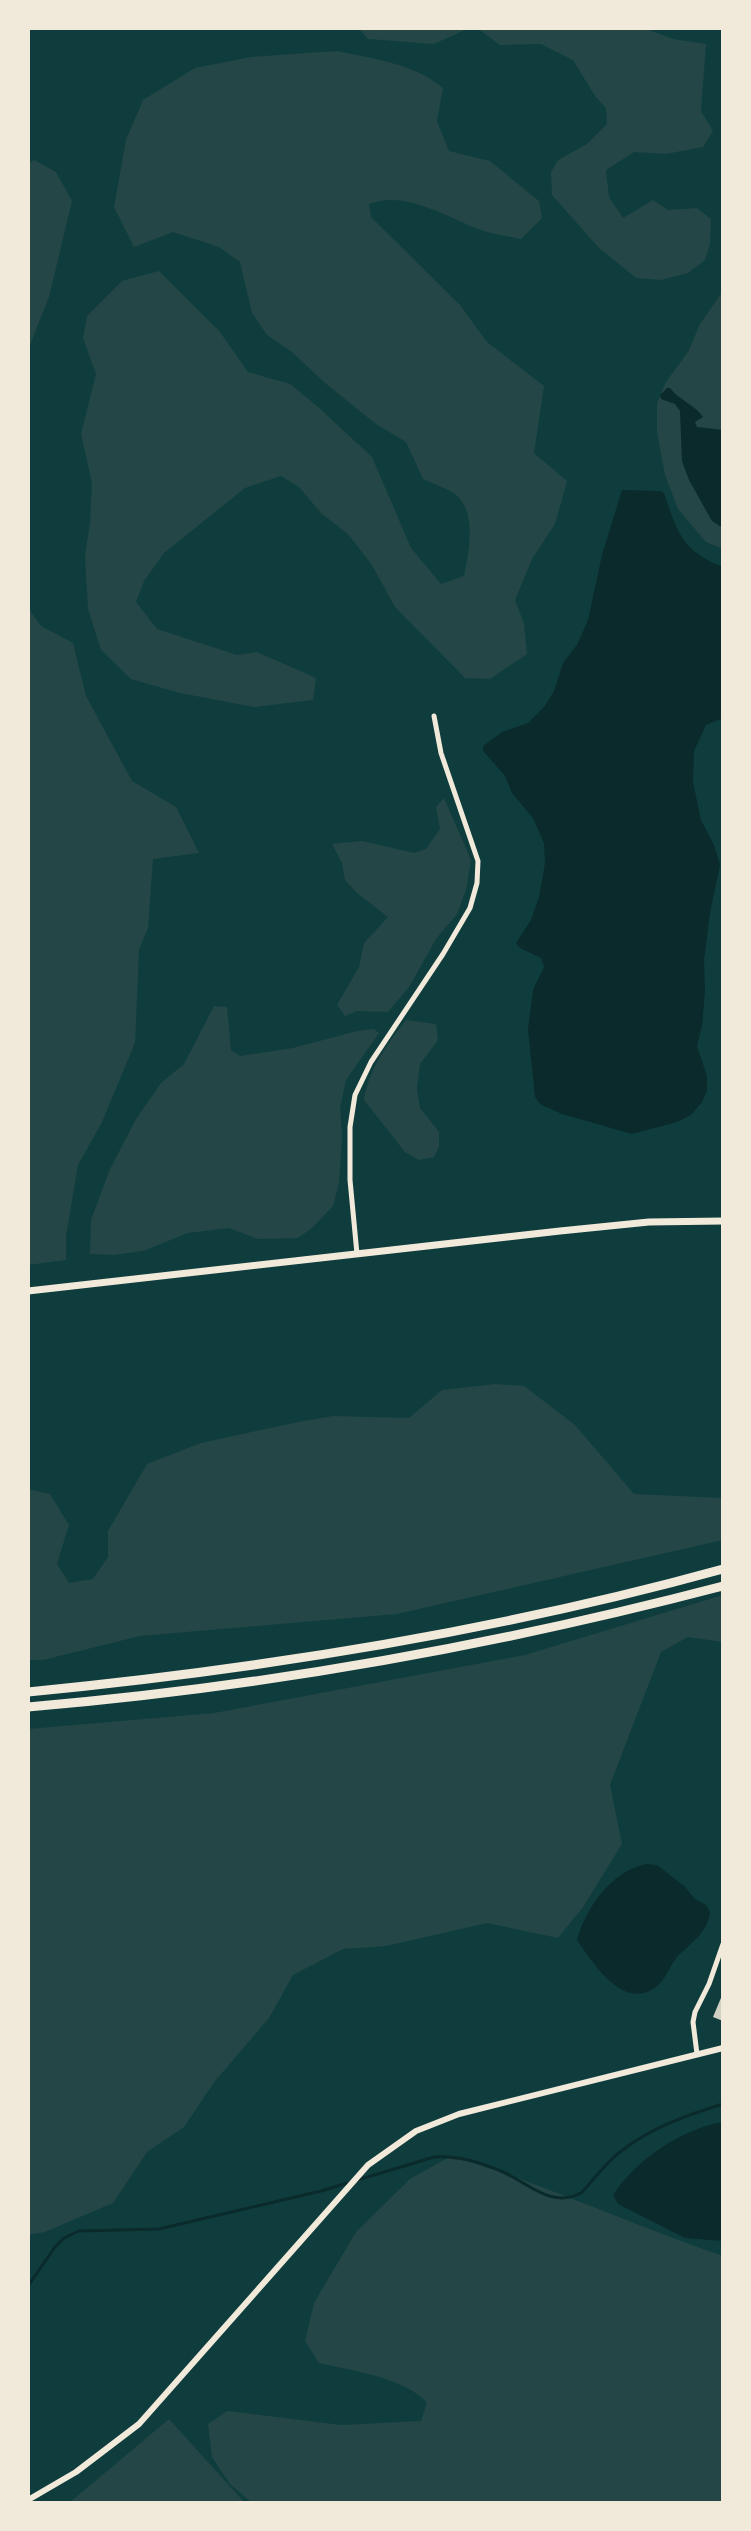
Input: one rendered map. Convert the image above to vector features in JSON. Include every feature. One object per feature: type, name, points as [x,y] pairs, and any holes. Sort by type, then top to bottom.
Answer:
[{"type":"highway","points":[[28,1692],[219,1671],[387,1646],[585,1604],[723,1569]]},
{"type":"highway","points":[[28,1707],[143,1698],[389,1662],[561,1626],[723,1586]]},
{"type":"main road","points":[[28,1291],[649,1222],[723,1221]]},
{"type":"street","points":[[358,1255],[350,1180],[350,1127],[355,1095],[371,1062],[470,908],[477,883],[478,861],[441,753],[434,716]]},
{"type":"street","points":[[697,2054],[693,2022],[695,2012],[723,1944]]},
{"type":"street","points":[[28,2500],[76,2472],[139,2424],[363,2171],[416,2131],[459,2114],[723,2048]]},
{"type":"shaded area","points":[[358,28],[469,28],[434,44],[368,39]]},
{"type":"shaded area","points":[[477,28],[644,28],[673,39],[706,44],[701,111],[713,131],[703,147],[666,154],[634,152],[606,170],[609,197],[623,218],[653,200],[668,210],[697,208],[711,219],[710,244],[705,260],[688,273],[661,280],[636,278],[598,247],[552,195],[551,172],[558,160],[587,144],[607,124],[606,108],[573,60],[541,44],[500,45]]},
{"type":"shaded area","points":[[337,51],[406,67],[443,88],[437,121],[449,151],[490,161],[539,201],[542,218],[521,239],[483,231],[410,202],[396,200],[369,204],[371,217],[460,305],[487,342],[544,386],[534,453],[567,481],[555,524],[532,559],[515,600],[524,623],[527,654],[490,679],[465,678],[395,607],[372,565],[348,534],[321,513],[299,487],[281,476],[245,488],[164,553],[144,581],[136,602],[157,629],[237,655],[257,652],[316,678],[313,700],[254,707],[180,693],[131,679],[101,650],[88,609],[85,556],[92,483],[81,434],[96,374],[83,338],[87,316],[122,281],[159,271],[220,332],[248,372],[290,384],[372,457],[411,548],[441,584],[464,576],[470,531],[466,508],[460,499],[423,479],[406,442],[376,424],[293,353],[267,335],[252,313],[240,262],[219,247],[173,232],[134,247],[114,207],[126,140],[143,100],[195,68],[251,57]]},
{"type":"shaded area","points":[[34,160],[56,172],[72,201],[49,297],[30,345],[28,368],[28,164]]},
{"type":"shaded area","points":[[723,291],[723,549],[706,542],[678,509],[665,475],[657,432],[657,403],[666,382],[688,352],[700,324]]},
{"type":"shaded area","points":[[667,388],[703,417],[695,422],[697,427],[723,430],[723,528],[712,521],[689,480],[682,461],[680,411],[675,404],[661,399],[660,395]]},
{"type":"shaded area","points":[[622,490],[664,493],[683,539],[698,554],[723,567],[723,718],[706,725],[694,751],[693,782],[701,820],[720,865],[704,960],[705,991],[697,1046],[707,1076],[707,1091],[691,1115],[632,1134],[562,1114],[540,1104],[535,1097],[528,1029],[533,990],[544,967],[541,958],[516,943],[531,920],[539,897],[545,863],[544,843],[533,818],[512,793],[505,776],[483,751],[483,746],[502,732],[528,723],[554,691],[563,663],[577,645],[588,620],[602,555]]},
{"type":"shaded area","points":[[28,608],[41,626],[73,643],[86,696],[132,781],[176,807],[199,853],[153,859],[148,928],[139,949],[135,1043],[102,1122],[78,1165],[66,1236],[66,1260],[28,1265]]},
{"type":"shaded area","points":[[444,798],[471,860],[466,890],[457,914],[436,939],[409,987],[388,1012],[357,1011],[345,1016],[337,1005],[359,967],[364,943],[388,917],[345,880],[342,863],[332,844],[362,841],[414,853],[426,849],[440,829],[436,807]]},
{"type":"shaded area","points":[[214,1006],[227,1007],[231,1050],[240,1056],[293,1048],[357,1031],[374,1029],[379,1033],[346,1080],[340,1108],[339,1183],[333,1206],[298,1238],[258,1239],[229,1228],[188,1233],[143,1251],[90,1254],[91,1220],[110,1169],[136,1119],[161,1083],[184,1064]]},
{"type":"shaded area","points":[[406,1020],[436,1024],[438,1040],[420,1064],[417,1088],[420,1108],[439,1132],[439,1147],[434,1157],[419,1160],[405,1152],[364,1100],[374,1067]]},
{"type":"shaded area","points":[[496,1384],[524,1386],[575,1425],[634,1494],[723,1498],[723,1540],[397,1614],[140,1636],[43,1660],[28,1660],[28,1489],[50,1494],[69,1525],[57,1564],[69,1583],[93,1579],[108,1557],[108,1531],[147,1464],[201,1443],[298,1422],[333,1416],[409,1418],[442,1390]]},
{"type":"shaded area","points":[[723,1595],[723,1642],[688,1637],[661,1652],[610,1785],[622,1844],[583,1907],[558,1938],[487,1923],[386,1946],[343,1949],[293,1975],[269,2018],[215,2081],[184,2127],[147,2152],[113,2203],[45,2232],[28,2235],[28,1729],[214,1713],[525,1655]]},
{"type":"shaded area","points":[[646,1864],[657,1865],[706,1905],[710,1912],[703,1931],[678,1956],[660,1983],[645,1993],[633,1993],[611,1982],[577,1940],[587,1915],[602,1892],[622,1874]]},
{"type":"shaded area","points":[[723,2122],[723,2241],[685,2238],[618,2204],[613,2195],[647,2158],[691,2131]]},
{"type":"shaded area","points":[[451,2156],[723,2256],[723,2503],[252,2503],[230,2484],[212,2457],[208,2424],[227,2411],[341,2425],[421,2421],[427,2403],[418,2394],[377,2376],[319,2363],[305,2341],[314,2303],[356,2232],[410,2179]]},
{"type":"shaded area","points":[[169,2419],[245,2503],[69,2503]]},
{"type":"building","points":[[723,1993],[723,2021],[713,2017]]},
{"type":"waterway","points":[[28,2286],[55,2247],[64,2238],[79,2231],[159,2229],[321,2191],[434,2157],[476,2162],[549,2196],[570,2197],[581,2193],[604,2166],[632,2143],[656,2129],[723,2104]]}]
